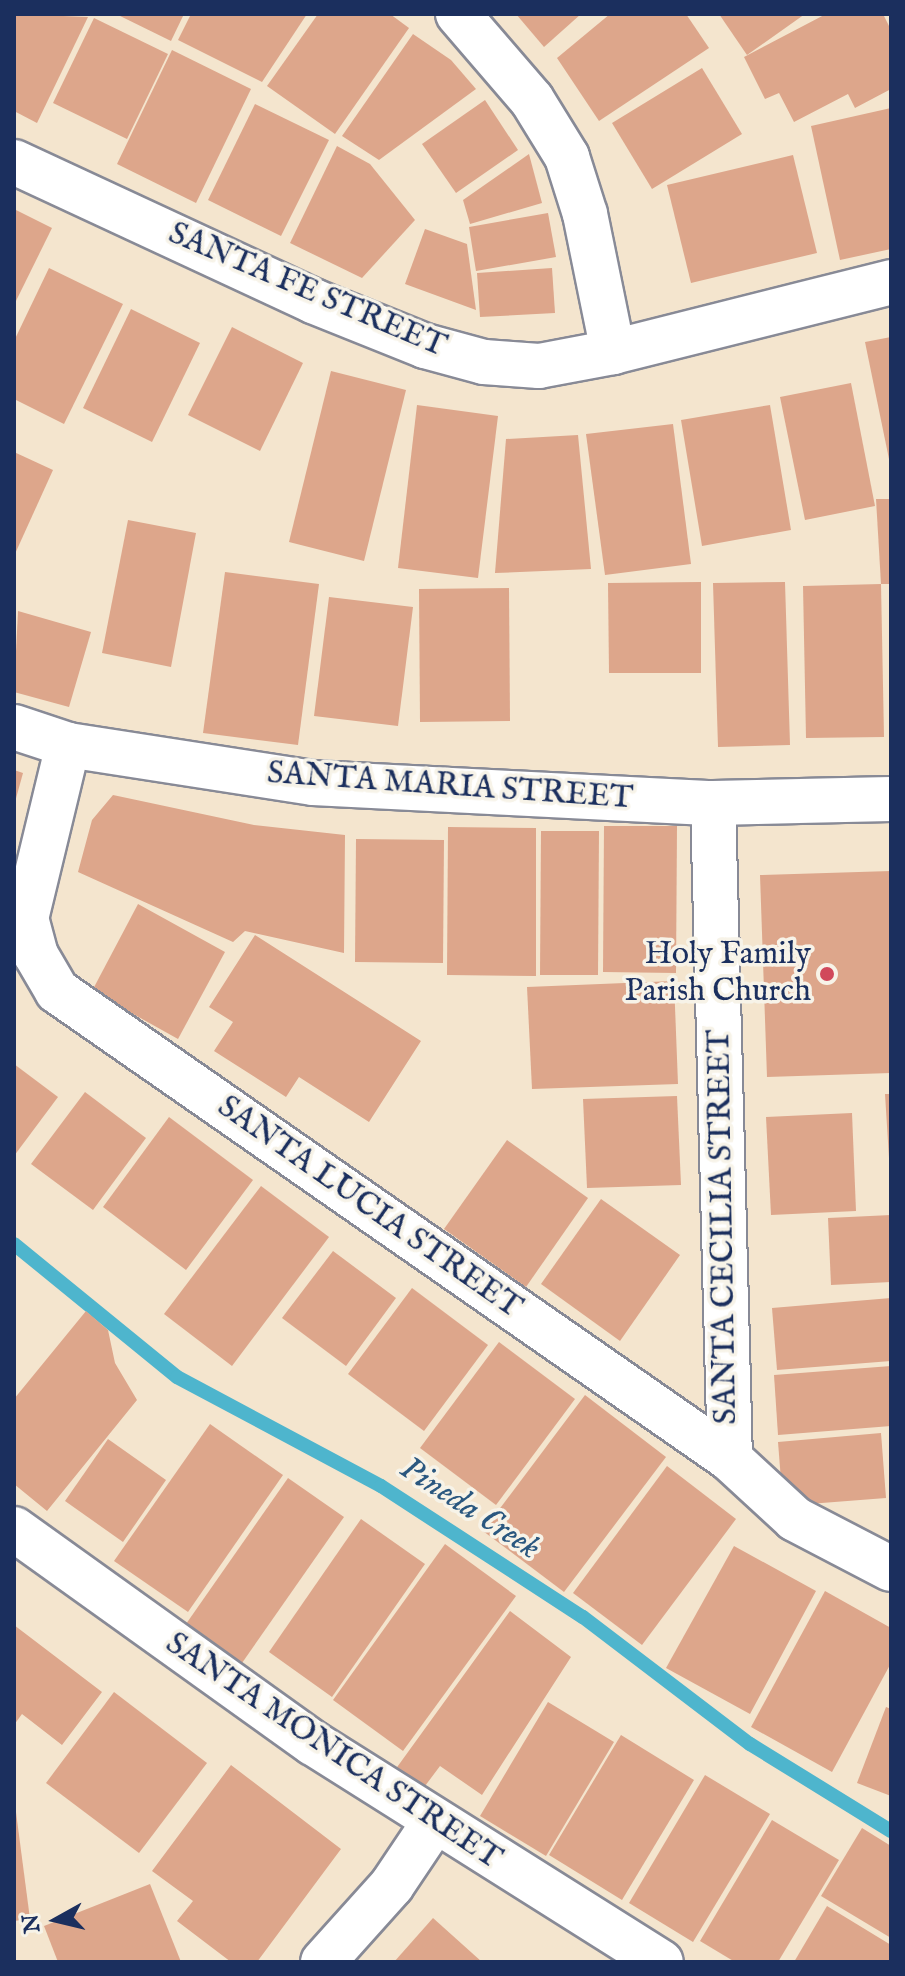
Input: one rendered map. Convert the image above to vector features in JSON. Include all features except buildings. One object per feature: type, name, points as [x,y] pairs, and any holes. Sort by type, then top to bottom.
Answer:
[{"type":"street","points":[[458,14],[532,100],[567,157],[585,214],[613,352]]},
{"type":"street","name":"SANTA FE STREET","points":[[14,162],[313,301],[425,346],[484,362],[539,366],[613,352],[891,282]]},
{"type":"street","name":"SANTA MARIA STREET","points":[[14,727],[68,745],[313,783],[713,803],[891,799]]},
{"type":"street","name":"SANTA LUCIA STREET","points":[[68,745],[26,918],[36,955],[57,991],[730,1459],[795,1519],[891,1569]]},
{"type":"street","name":"SANTA CECILIA STREET","points":[[713,803],[730,1459]]},
{"type":"street","name":"SANTA MONICA STREET","points":[[14,1529],[289,1727],[661,1962]]},
{"type":"street","points":[[323,1962],[383,1896],[435,1821]]},
{"type":"waterway","name":"Pineda Creek","points":[[14,1244],[177,1377],[381,1486],[583,1617],[750,1744],[891,1831]]},
{"type":"place","name":"Holy Family Parish Church","points":[[827,974]]}]
